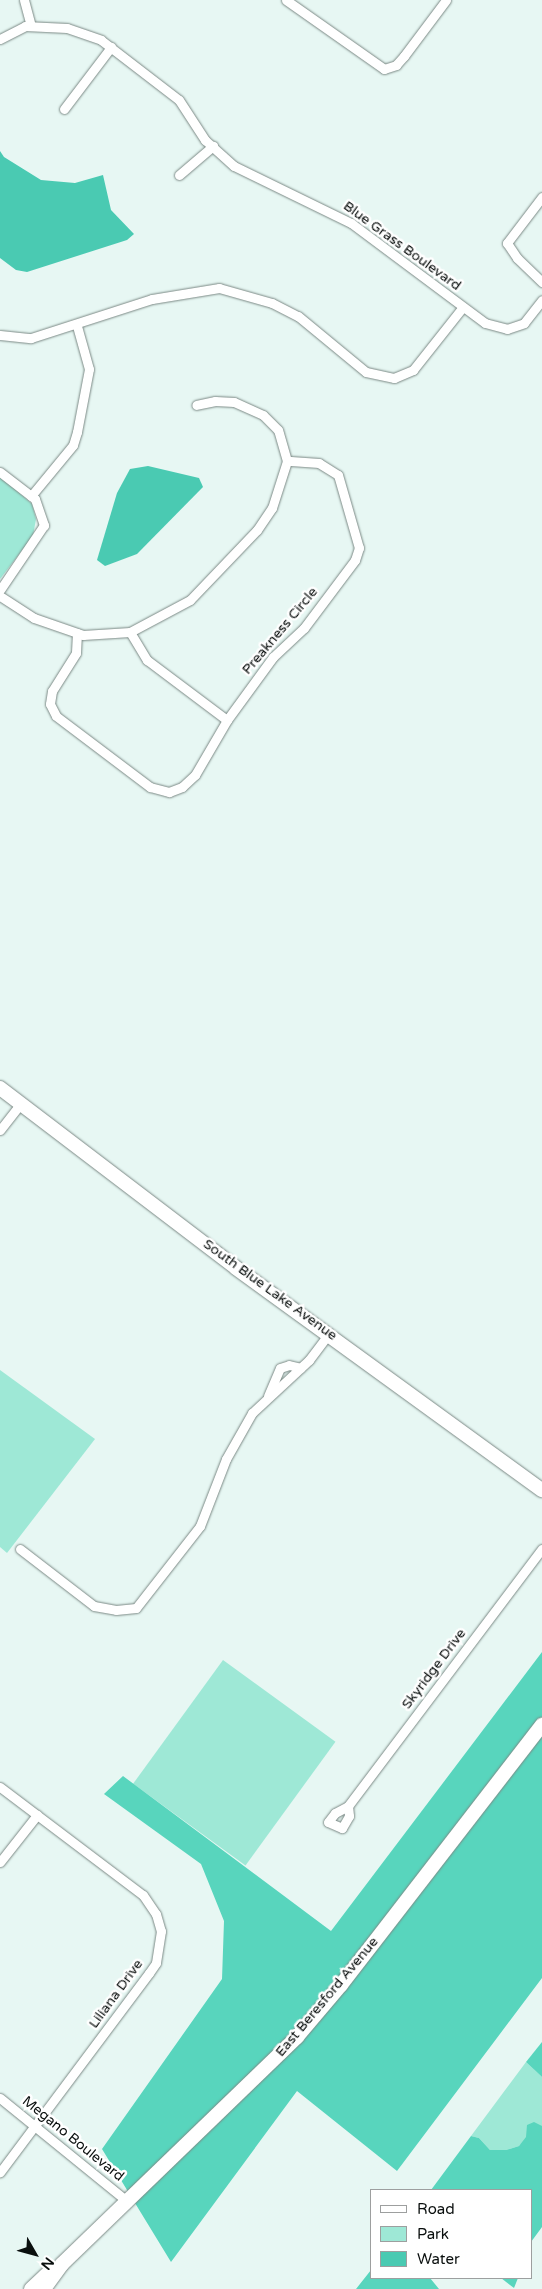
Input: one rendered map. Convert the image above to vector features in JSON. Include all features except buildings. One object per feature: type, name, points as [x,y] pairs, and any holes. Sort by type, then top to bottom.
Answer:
[{"type":"street","points":[[24,0],[32,26]]},
{"type":"street","points":[[286,0],[384,69],[396,64],[404,56],[446,0]]},
{"type":"street","name":"Blue Grass Boulevard","points":[[0,39],[24,26],[67,28],[110,47],[179,100],[213,146],[234,166],[271,186],[320,206],[351,223],[485,323],[507,329],[524,323],[542,300]]},
{"type":"street","points":[[64,109],[110,47]]},
{"type":"street","points":[[179,174],[213,146]]},
{"type":"street","points":[[542,197],[507,243],[517,258],[542,282]]},
{"type":"street","name":"Blue Grass Boulevard","points":[[0,335],[31,338],[77,326],[152,299],[219,288],[272,303],[298,316],[366,372],[394,378],[413,370],[424,359],[463,307]]},
{"type":"street","points":[[31,496],[72,445],[77,432],[89,369],[77,326]]},
{"type":"street","points":[[0,596],[34,618],[77,633],[130,632],[190,600],[257,530],[272,508],[287,461],[278,430],[263,415],[234,402],[215,401],[196,405]]},
{"type":"street","name":"Preakness Circle","points":[[77,633],[76,653],[52,691],[50,704],[56,716],[150,787],[169,792],[182,787],[195,775],[226,720],[273,657],[304,628],[354,560],[359,548],[338,476],[319,463],[287,461]]},
{"type":"street","points":[[0,472],[31,496],[43,514],[44,526],[0,590]]},
{"type":"street","points":[[130,632],[147,660],[226,720]]},
{"type":"street","name":"South Blue Lake Avenue","points":[[0,1088],[236,1268],[329,1333],[542,1490]]},
{"type":"street","points":[[0,1130],[21,1104]]},
{"type":"street","points":[[20,1549],[94,1606],[116,1610],[136,1608],[200,1526],[226,1459],[252,1413],[268,1396],[301,1368],[329,1333]]},
{"type":"street","points":[[268,1396],[280,1368],[289,1365],[301,1368]]},
{"type":"street","name":"Skyridge Drive","points":[[348,1806],[542,1549]]},
{"type":"street","name":"East Beresford Avenue","points":[[44,2289],[62,2264],[297,2038],[342,1985],[542,1725]]},
{"type":"street","name":"Liliana Drive","points":[[0,1787],[143,1895],[156,1914],[161,1931],[156,1962],[149,1973],[0,2172]]},
{"type":"street","points":[[0,1862],[37,1815]]},
{"type":"street","name":"Megano Boulevard","points":[[0,2098],[128,2202]]},
{"type":"street","name":"East Beresford Avenue","points":[[31,2289],[46,2274],[62,2264]]},
{"type":"green space","points":[[0,476],[32,504],[36,519],[33,536],[0,579]]},
{"type":"green space","points":[[0,1370],[95,1439],[7,1553],[0,1547]]},
{"type":"green space","points":[[223,1660],[335,1742],[246,1865],[133,1784]]},
{"type":"green space","points":[[526,2062],[542,2077],[542,2126],[519,2146],[506,2150],[490,2150],[479,2138],[471,2136]]},
{"type":"shaded area","points":[[542,1652],[542,1978],[397,2171],[297,2091],[171,2262],[102,2149],[222,1979],[224,1921],[201,1864],[104,1794],[123,1776],[331,1931]]},
{"type":"shaded area","points":[[542,2042],[542,2077],[526,2062]]},
{"type":"shaded area","points":[[534,2122],[542,2126],[542,2227],[532,2241],[532,2189],[432,2189],[471,2136],[479,2138],[490,2150],[506,2150],[519,2146],[526,2137],[527,2125]]},
{"type":"shaded area","points":[[370,2271],[370,2279],[431,2279],[439,2289],[356,2289]]},
{"type":"shaded area","points":[[502,2279],[518,2279],[514,2288]]},
{"type":"water","points":[[0,151],[4,157],[41,180],[75,183],[103,175],[111,210],[134,234],[127,240],[27,272],[16,270],[0,258]]},
{"type":"water","points":[[148,466],[199,478],[203,487],[137,554],[105,566],[97,560],[117,493],[130,469]]}]
